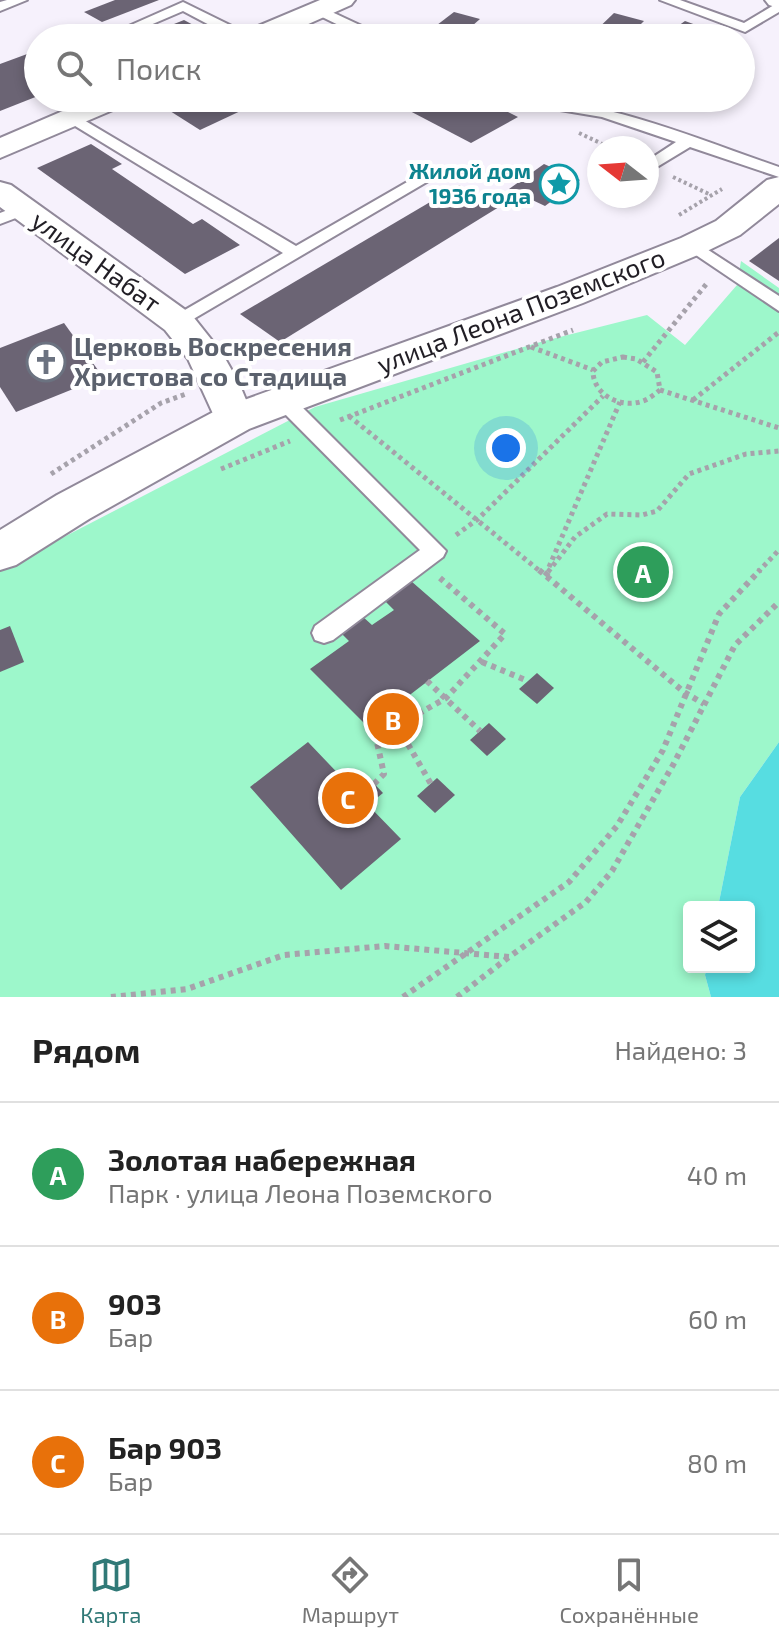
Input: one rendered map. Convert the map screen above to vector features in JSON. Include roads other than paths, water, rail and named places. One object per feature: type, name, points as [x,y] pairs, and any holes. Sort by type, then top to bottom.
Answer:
[{"type":"main road","name":"улица Леона Поземского","points":[[0,552],[73,507],[227,401],[282,399],[556,301],[695,244],[728,228],[770,176]]},
{"type":"street","points":[[286,24],[330,5]]},
{"type":"street","points":[[0,149],[86,112]]},
{"type":"street","name":"улица Набат","points":[[8,207],[178,322],[203,353],[227,401]]},
{"type":"lane","points":[[0,7],[20,0]]},
{"type":"lane","points":[[141,24],[198,0]]},
{"type":"lane","points":[[667,0],[734,24]]},
{"type":"lane","points":[[750,24],[779,2]]},
{"type":"lane","points":[[330,5],[356,24]]},
{"type":"lane","points":[[183,6],[218,24]]},
{"type":"lane","points":[[599,112],[689,141],[770,176],[779,172]]},
{"type":"lane","points":[[72,118],[296,253]]},
{"type":"lane","points":[[659,160],[689,141]]},
{"type":"lane","points":[[178,322],[434,173]]},
{"type":"lane","points":[[695,244],[779,305]]},
{"type":"lane","points":[[282,399],[428,556],[324,633]]},
{"type":"water","points":[[779,742],[779,997],[711,997],[705,975],[755,973],[755,901],[719,901],[740,797]]},
{"type":"place","name":"Жилой дом 1936 года","points":[[559,184]]},
{"type":"place","name":"Церковь Воскресения Христова со Стадища","points":[[46,362]]},
{"type":"place","name":"Золотая набережная","points":[[643,572]]},
{"type":"place","name":"903","points":[[393,719]]},
{"type":"place","name":"Бар 903","points":[[348,798]]}]
